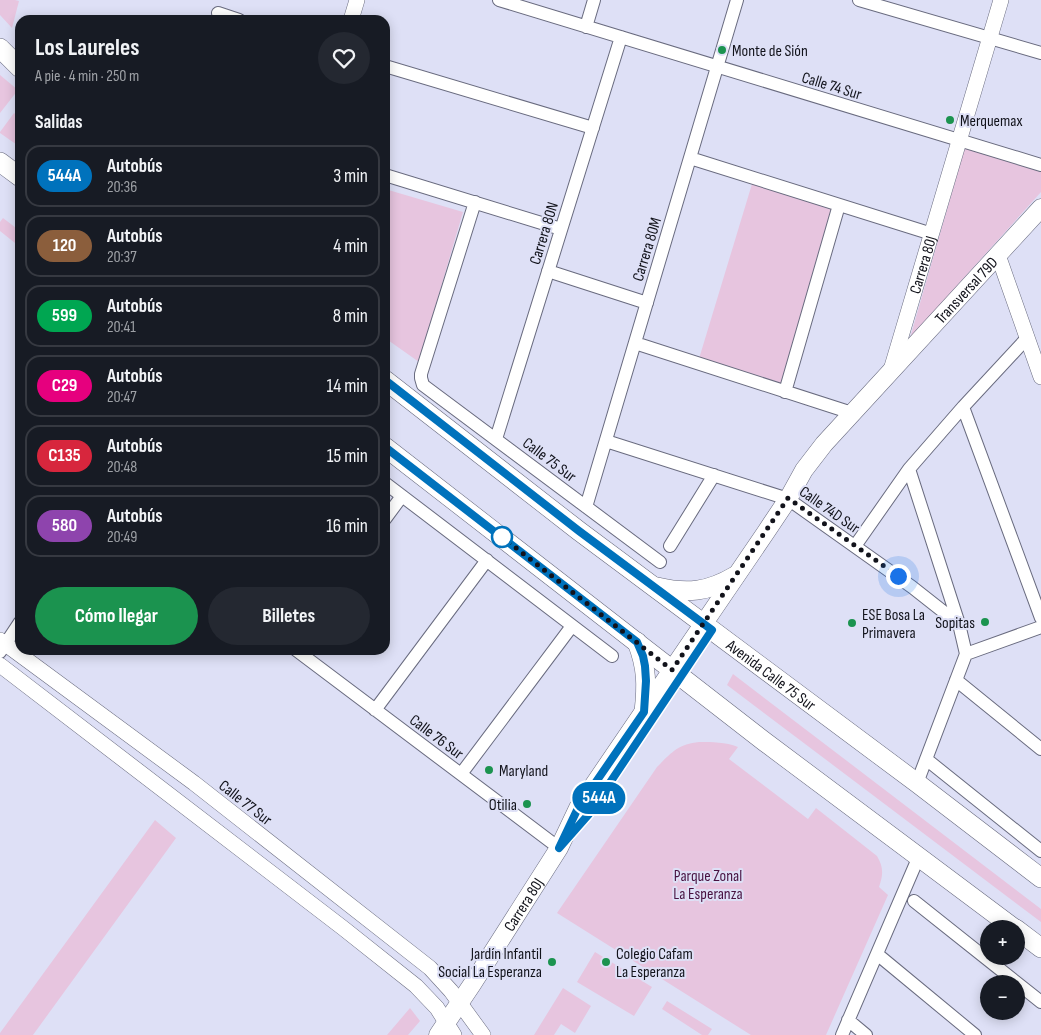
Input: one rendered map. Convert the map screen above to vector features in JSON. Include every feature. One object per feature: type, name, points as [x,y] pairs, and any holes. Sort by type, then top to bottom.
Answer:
[{"type":"main road","points":[[0,48],[15,63]]},
{"type":"main road","points":[[0,162],[15,173]]},
{"type":"main road","name":"Transversal 79D","points":[[892,370],[1041,208]]},
{"type":"main road","name":"Carrera 80J","points":[[708,627],[735,576],[788,498],[812,458],[892,370]]},
{"type":"main road","name":"Avenida Calle 75 Sur","points":[[390,384],[579,531],[917,782],[1041,878]]},
{"type":"main road","points":[[390,451],[765,742],[1004,920]]},
{"type":"main road","name":"Carrera 80J","points":[[559,848],[589,814],[676,673],[774,538],[788,498]]},
{"type":"main road","points":[[653,586],[690,592],[717,586],[735,576]]},
{"type":"main road","points":[[637,642],[645,666],[644,712]]},
{"type":"main road","name":"Carrera 80J","points":[[446,1031],[459,1003],[559,848],[578,808],[644,712],[676,673]]},
{"type":"main road","points":[[1025,936],[1041,948]]},
{"type":"street","points":[[352,15],[357,0]]},
{"type":"street","name":"Calle 74 Sur","points":[[500,0],[1041,166]]},
{"type":"street","points":[[586,26],[594,0]]},
{"type":"street","name":"Carrera 80M","points":[[586,507],[737,0]]},
{"type":"street","points":[[859,0],[888,4],[1041,53]]},
{"type":"street","name":"Carrera 80J","points":[[892,370],[1001,0]]},
{"type":"street","points":[[218,13],[224,15]]},
{"type":"street","name":"Carrera 80N","points":[[496,439],[621,37]]},
{"type":"street","points":[[390,67],[593,128]]},
{"type":"street","points":[[690,158],[932,234]]},
{"type":"street","points":[[390,176],[561,229]]},
{"type":"street","name":"Calle 75 Sur","points":[[475,202],[421,374],[422,382],[425,387],[660,562]]},
{"type":"street","points":[[785,392],[839,205]]},
{"type":"street","points":[[998,255],[1041,377]]},
{"type":"street","points":[[548,271],[647,302]]},
{"type":"street","points":[[855,546],[909,469],[1027,338]]},
{"type":"street","points":[[635,343],[852,413]]},
{"type":"street","points":[[963,407],[1041,618]]},
{"type":"street","name":"Calle 74D Sur","points":[[606,440],[788,498],[960,624]]},
{"type":"street","points":[[909,469],[960,624],[966,654],[917,782]]},
{"type":"street","points":[[670,546],[714,475]]},
{"type":"street","points":[[390,486],[612,656]]},
{"type":"street","points":[[390,512],[402,496]]},
{"type":"street","points":[[375,710],[487,560]]},
{"type":"street","points":[[461,774],[572,626]]},
{"type":"street","points":[[966,654],[1041,627]]},
{"type":"street","points":[[2,645],[15,628]]},
{"type":"street","name":"Calle 77 Sur","points":[[2,645],[15,654]]},
{"type":"street","name":"Calle 77 Sur","points":[[16,655],[194,783],[430,968],[442,980],[483,1035]]},
{"type":"street","name":"Calle 76 Sur","points":[[303,655],[559,848]]},
{"type":"street","points":[[0,665],[416,986],[437,1008],[446,1031]]},
{"type":"street","points":[[956,680],[1041,749]]},
{"type":"street","points":[[926,759],[1041,851]]},
{"type":"street","points":[[842,1035],[919,856]]},
{"type":"street","points":[[914,901],[1041,1002]]},
{"type":"street","points":[[877,954],[975,1035]]},
{"type":"street","points":[[848,1020],[866,1035]]},
{"type":"green space","points":[[0,0],[19,1],[12,28],[0,15]]},
{"type":"green space","points":[[0,75],[15,88],[15,94],[0,113]]},
{"type":"green space","points":[[14,113],[15,144],[0,132]]},
{"type":"green space","points":[[965,147],[1041,171],[1041,192],[910,338]]},
{"type":"green space","points":[[752,184],[835,209],[780,386],[698,362]]},
{"type":"green space","points":[[390,190],[463,212],[419,362],[390,342]]},
{"type":"green space","points":[[3,218],[15,227],[15,243],[0,231],[0,222]]},
{"type":"green space","points":[[733,674],[1041,909],[1041,922],[727,685]]},
{"type":"green space","name":"Parque Zonal La Esperanza","points":[[699,742],[724,743],[738,747],[729,759],[808,819],[816,808],[877,856],[881,864],[882,872],[879,887],[888,895],[826,1035],[751,1035],[557,913],[657,767],[680,747]]},
{"type":"green space","points":[[155,820],[176,838],[33,1035],[0,1035],[0,1033]]},
{"type":"green space","points":[[595,952],[652,987],[634,1016],[577,982]]},
{"type":"green space","points":[[563,988],[591,1006],[575,1033],[561,1024],[554,1035],[534,1035]]},
{"type":"green space","points":[[667,1001],[712,1029],[708,1035],[702,1035],[662,1009]]},
{"type":"green space","points":[[410,1008],[420,1021],[408,1035],[387,1035]]},
{"type":"bus line","name":"544A","points":[[390,384],[579,531],[712,630],[589,814],[559,848],[578,808],[644,712],[646,681],[643,656],[637,642],[390,451]]},
{"type":"place","name":"Monte de Sión","points":[[722,50]]},
{"type":"place","name":"Merquemax","points":[[950,120]]},
{"type":"place","name":"Sopitas","points":[[985,622]]},
{"type":"place","name":"ESE Bosa La Primavera","points":[[852,623]]},
{"type":"place","name":"Maryland","points":[[489,770]]},
{"type":"place","name":"Otilia","points":[[527,804]]},
{"type":"place","name":"Jardín Infantil Social La Esperanza","points":[[552,962]]},
{"type":"place","name":"Colegio Cafam La Esperanza","points":[[606,962]]},
{"type":"route","points":[[502,537],[672,670],[788,498],[898,576]]}]
